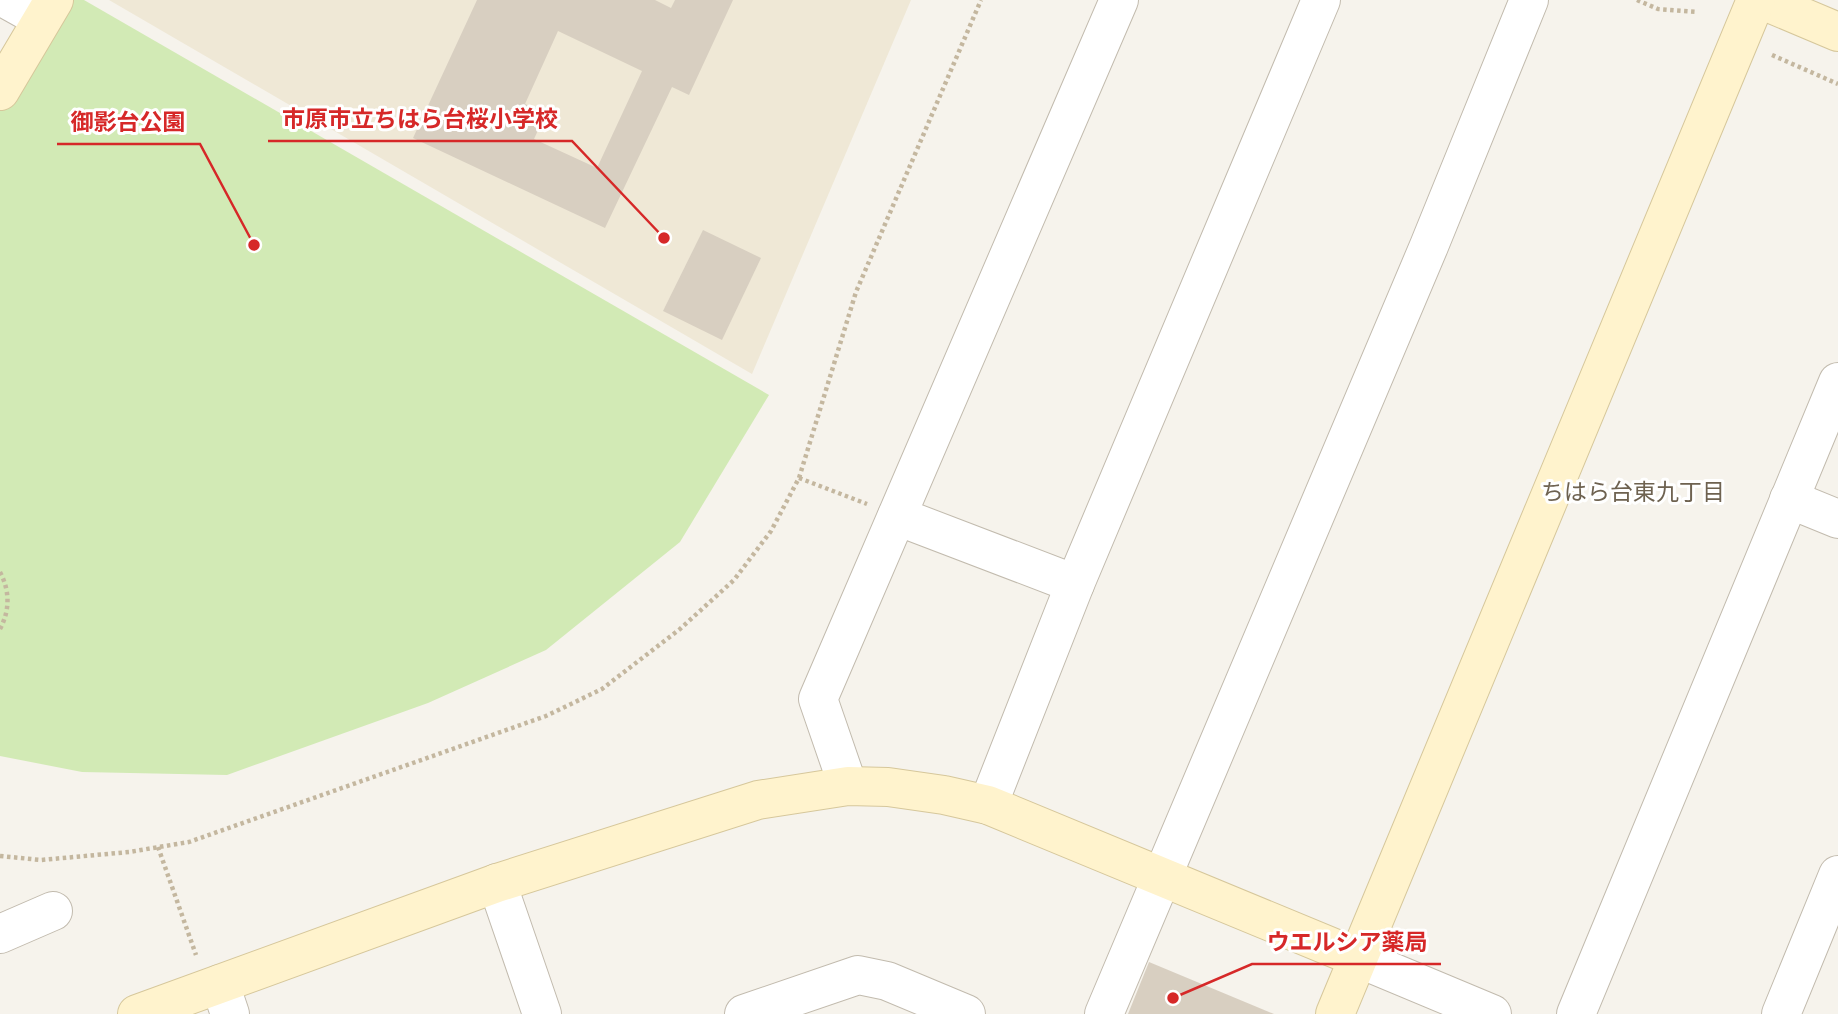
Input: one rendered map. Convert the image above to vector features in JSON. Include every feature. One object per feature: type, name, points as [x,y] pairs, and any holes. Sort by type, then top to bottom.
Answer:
[{"type":"street","points":[[0,91],[48,10],[8,0]]},
{"type":"street","points":[[848,786],[818,699],[1119,0]]},
{"type":"street","points":[[988,805],[1075,584],[1321,0]]},
{"type":"street","points":[[1104,1014],[1423,259],[1529,0]]},
{"type":"street","points":[[1335,1014],[1756,0]]},
{"type":"street","points":[[1762,0],[1838,32]]},
{"type":"street","points":[[1576,1014],[1838,382]]},
{"type":"street","points":[[1788,499],[1838,519]]},
{"type":"street","points":[[897,516],[1075,584]]},
{"type":"street","points":[[137,1014],[219,995],[497,883],[758,800],[848,786],[888,787],[988,805],[1492,1014]]},
{"type":"street","points":[[1780,1014],[1827,933],[1838,876]]},
{"type":"street","points":[[497,883],[542,1014]]},
{"type":"street","points":[[0,934],[53,911]]},
{"type":"street","points":[[745,1014],[858,975],[887,981],[966,1014]]},
{"type":"path","points":[[0,856],[41,860],[129,852],[189,842],[546,716],[602,690],[680,629],[734,580],[771,531],[799,478],[856,292],[981,0]]},
{"type":"path","points":[[1637,0],[1658,9],[1698,12]]},
{"type":"path","points":[[799,478],[897,516]]},
{"type":"path","points":[[0,572],[7,589],[8,604],[0,629]]},
{"type":"path","points":[[158,847],[219,995]]},
{"type":"shaded area","points":[[109,0],[911,0],[752,374]]},
{"type":"green space","points":[[55,0],[84,0],[769,395],[680,542],[546,650],[428,703],[227,775],[82,772],[0,756],[0,94]]},
{"type":"building","points":[[477,0],[655,0],[671,8],[675,0],[733,0],[689,95],[672,87],[605,228],[413,138]],"holes":[[[558,31],[642,71],[597,168],[534,139],[546,113],[525,104]]]},
{"type":"building","points":[[703,230],[761,258],[722,340],[663,311]]},
{"type":"building","points":[[1149,962],[1274,1014],[1128,1014]]},
{"type":"place","name":"市原市立ちはら台桜小学校","points":[[664,238]]},
{"type":"place","name":"御影台公園","points":[[254,245]]},
{"type":"place","name":"ウエルシア薬局","points":[[1173,998]]},
{"type":"district","name":"ちはら台東九丁目","points":[[1633,491]]}]
